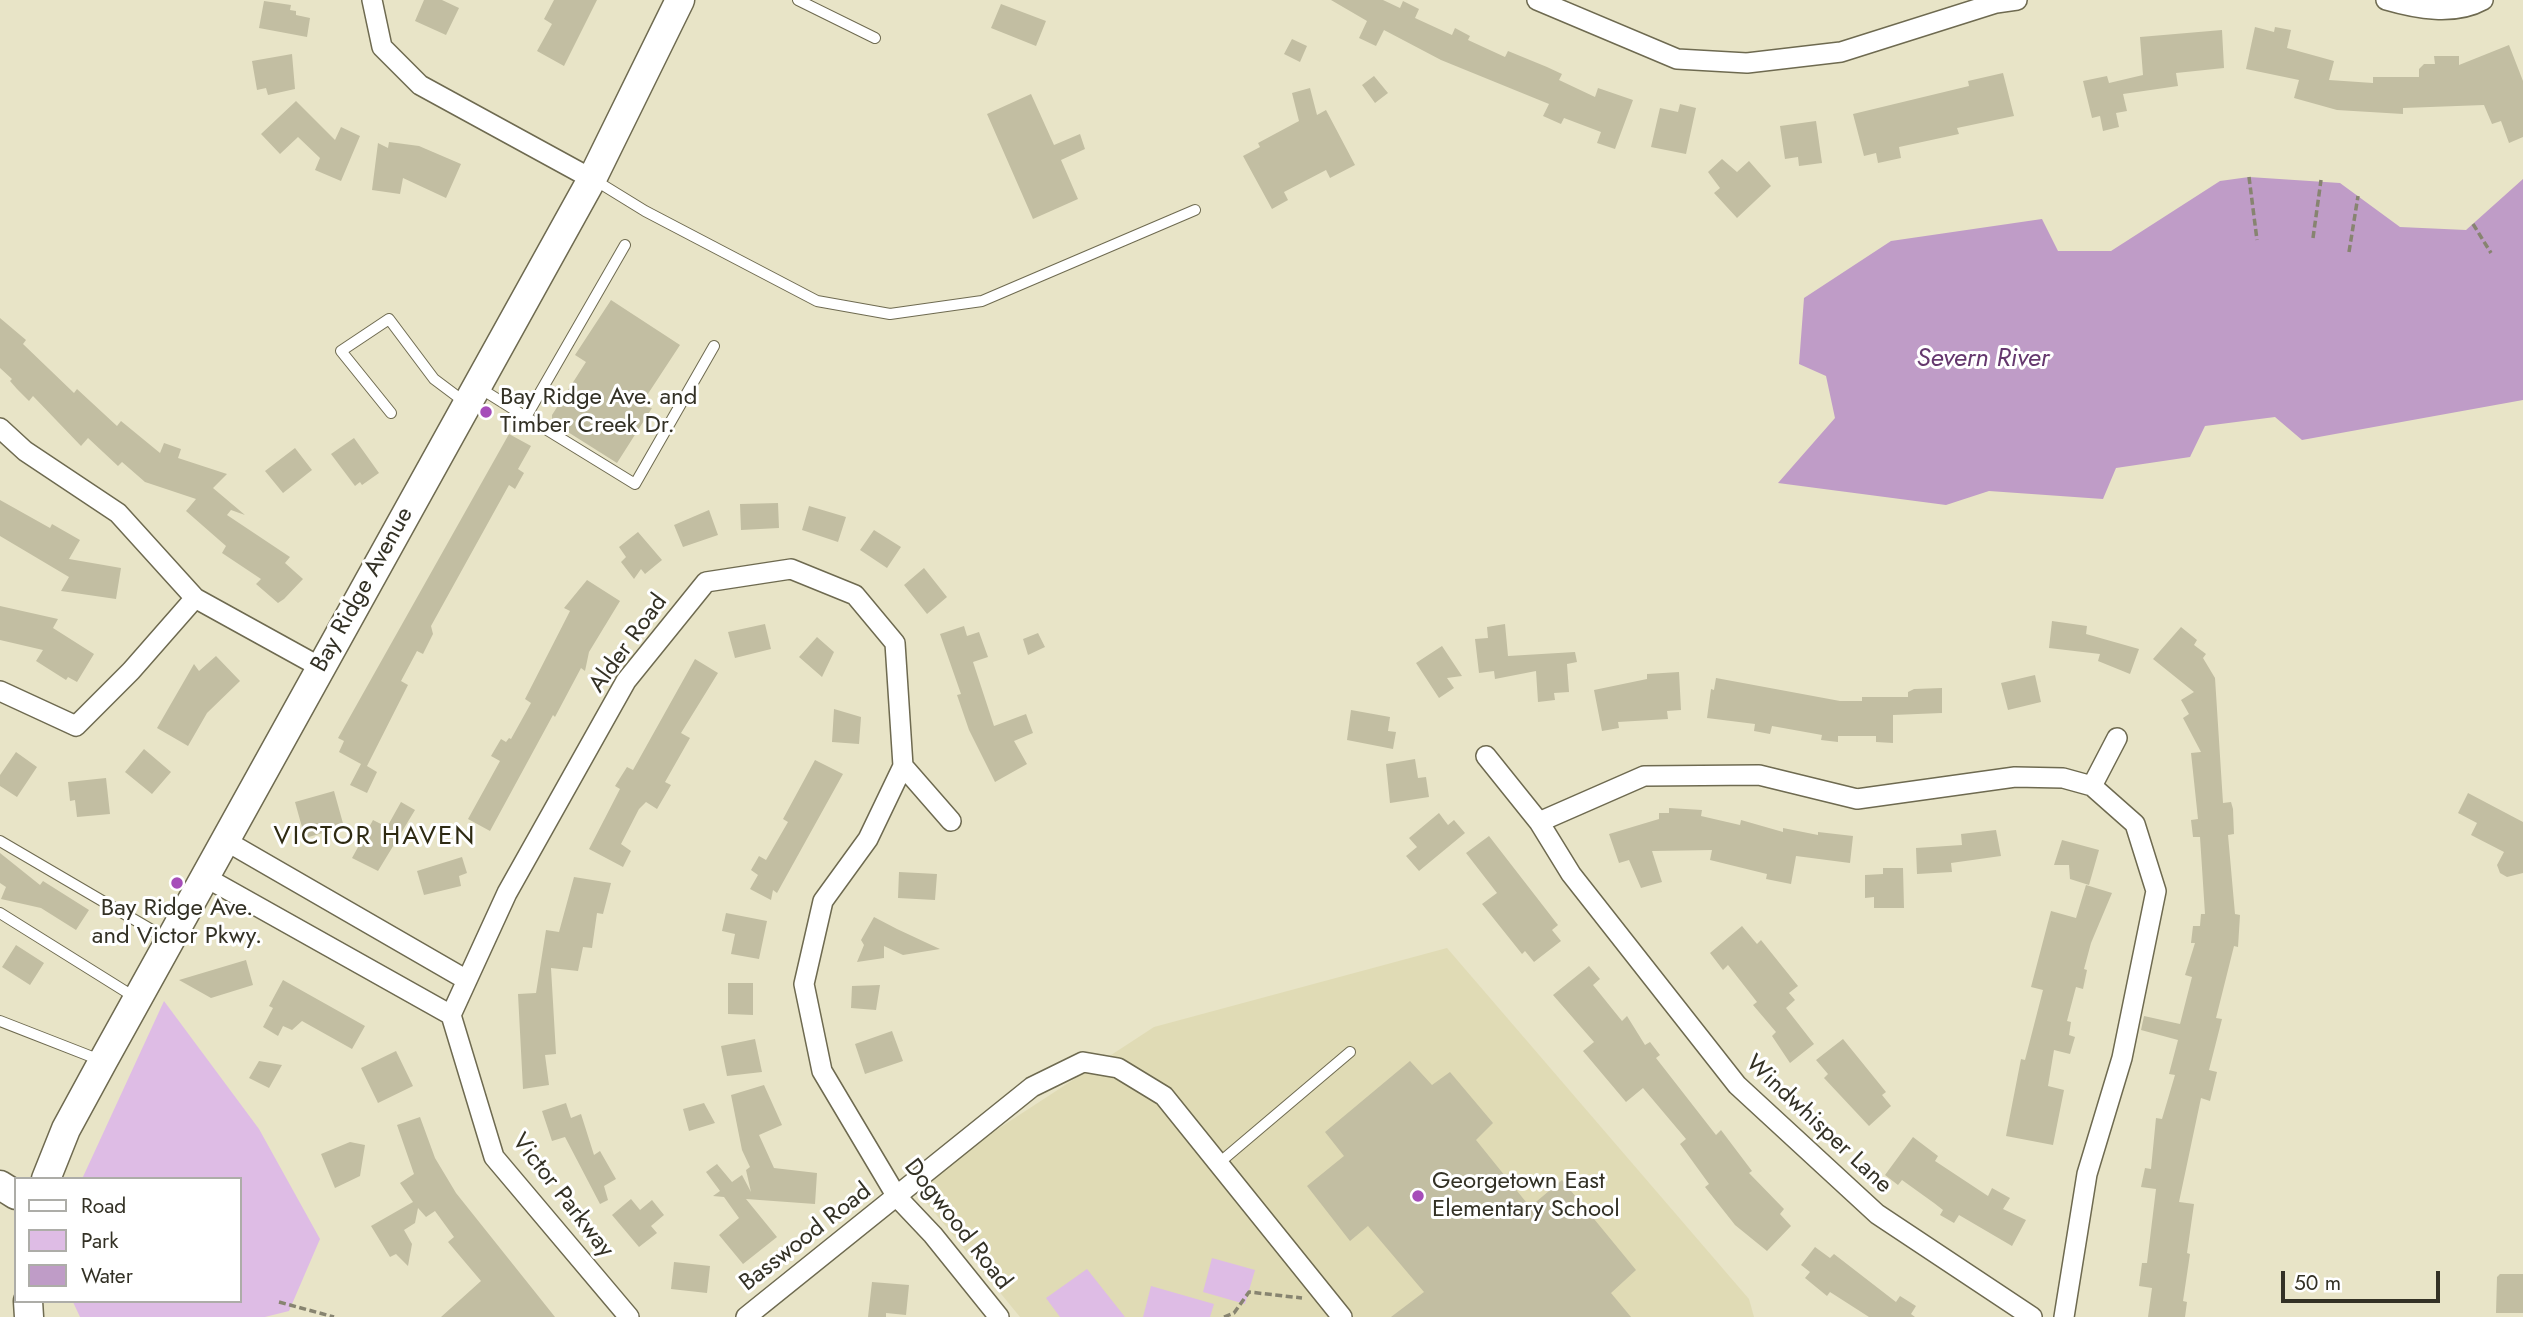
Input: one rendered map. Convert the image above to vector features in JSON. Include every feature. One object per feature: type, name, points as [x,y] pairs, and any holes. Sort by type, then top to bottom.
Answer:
[{"type":"main road","name":"Bay Ridge Avenue","points":[[47,1177],[66,1129],[103,1061],[592,178],[680,0]]},
{"type":"street","points":[[373,0],[382,47],[420,85],[592,178]]},
{"type":"street","points":[[1537,0],[1677,59],[1747,63],[1841,52],[1995,2],[2017,0]]},
{"type":"street","points":[[2386,0],[2412,8],[2466,9],[2483,0]]},
{"type":"street","points":[[0,428],[25,451],[118,513],[195,598],[320,667]]},
{"type":"street","name":"Alder Road","points":[[465,979],[507,893],[626,681],[706,583],[791,569],[855,595],[895,642],[901,700]]},
{"type":"street","points":[[0,691],[76,726],[131,671],[195,598]]},
{"type":"street","name":"Dogwood Road","points":[[901,700],[903,766],[868,839],[823,901],[804,984],[822,1071],[897,1197],[933,1235],[999,1317]]},
{"type":"street","points":[[2092,786],[2117,738]]},
{"type":"street","name":"Windwhisper Lane","points":[[1486,756],[1539,822],[1571,874],[1737,1086],[1877,1214],[2032,1317]]},
{"type":"street","points":[[903,766],[951,821]]},
{"type":"street","points":[[1539,822],[1644,776],[1759,775],[1857,799],[2015,777],[2063,778],[2092,786],[2135,824],[2156,891],[2122,1058],[2087,1174],[2064,1317]]},
{"type":"street","points":[[205,877],[450,1015],[465,979],[226,841]]},
{"type":"street","name":"Victor Parkway","points":[[450,1015],[494,1157],[629,1317]]},
{"type":"street","name":"Basswood Road","points":[[746,1317],[1032,1087],[1083,1062],[1118,1068],[1164,1096],[1342,1317]]},
{"type":"lane","points":[[798,0],[875,38]]},
{"type":"lane","points":[[592,178],[645,211],[817,301],[890,314],[982,301],[1195,210]]},
{"type":"lane","points":[[526,417],[625,244]]},
{"type":"lane","points":[[391,413],[341,351],[389,319],[434,379],[526,417],[635,484],[714,346]]},
{"type":"lane","points":[[0,841],[170,940]]},
{"type":"lane","points":[[0,913],[138,999]]},
{"type":"lane","points":[[0,1021],[103,1061]]},
{"type":"lane","points":[[1219,1163],[1350,1052]]},
{"type":"path","points":[[2249,177],[2257,240]]},
{"type":"path","points":[[2313,239],[2321,180]]},
{"type":"path","points":[[2349,252],[2358,196]]},
{"type":"path","points":[[2473,224],[2491,253]]},
{"type":"path","points":[[1224,1317],[1234,1313],[1249,1292],[1309,1298]]},
{"type":"path","points":[[279,1302],[334,1317]]},
{"type":"shaded area","points":[[1447,948],[1749,1299],[1754,1317],[1020,1317],[912,1185],[1154,1027]]},
{"type":"green space","points":[[164,1001],[259,1129],[320,1239],[289,1311],[265,1317],[80,1317],[73,1303],[242,1303],[242,1177],[83,1177]]},
{"type":"green space","points":[[1212,1258],[1255,1270],[1245,1304],[1203,1292]]},
{"type":"green space","points":[[1087,1269],[1125,1317],[1060,1317],[1046,1298]]},
{"type":"green space","points":[[1151,1286],[1214,1304],[1210,1317],[1143,1317]]},
{"type":"water","name":"Severn River","points":[[2249,177],[2340,183],[2400,227],[2466,230],[2523,179],[2523,400],[2302,440],[2275,417],[2205,426],[2190,457],[2116,468],[2103,499],[1989,491],[1946,505],[1778,483],[1835,418],[1826,376],[1799,364],[1804,298],[1891,241],[2042,219],[2058,251],[2111,251],[2220,181]]},
{"type":"building","points":[[424,0],[442,0],[459,8],[446,35],[415,21]]},
{"type":"building","points":[[554,0],[597,0],[564,66],[537,51],[552,24],[544,19]]},
{"type":"building","points":[[1331,0],[1383,0],[1400,8],[1403,1],[1419,9],[1415,18],[1452,35],[1455,28],[1470,36],[1468,40],[1505,57],[1508,51],[1547,67],[1562,74],[1559,80],[1595,97],[1598,88],[1633,100],[1615,149],[1597,143],[1601,132],[1564,118],[1561,124],[1543,116],[1549,104],[1441,60],[1384,30],[1376,46],[1359,38],[1367,21]]},
{"type":"building","points":[[264,1],[291,5],[290,10],[296,11],[296,15],[310,18],[307,37],[259,28]]},
{"type":"building","points":[[1001,4],[1046,21],[1036,46],[991,28]]},
{"type":"building","points":[[2255,27],[2274,32],[2275,27],[2291,30],[2287,48],[2334,61],[2329,80],[2373,83],[2373,77],[2419,77],[2419,69],[2424,64],[2435,64],[2434,56],[2459,56],[2459,65],[2509,45],[2523,81],[2523,137],[2509,143],[2501,121],[2492,124],[2484,105],[2403,108],[2403,114],[2337,110],[2294,98],[2299,80],[2246,69]]},
{"type":"building","points":[[2222,30],[2224,68],[2176,73],[2178,86],[2123,94],[2127,111],[2116,113],[2119,127],[2103,131],[2100,116],[2092,118],[2083,81],[2107,76],[2109,83],[2143,75],[2140,37]]},
{"type":"building","points":[[1292,39],[1307,46],[1300,62],[1284,54]]},
{"type":"building","points":[[292,54],[295,89],[268,95],[266,88],[257,90],[252,61]]},
{"type":"building","points":[[2003,73],[2014,116],[1957,128],[1959,134],[1899,147],[1901,158],[1878,163],[1876,153],[1864,156],[1853,114],[1969,86],[1968,81]]},
{"type":"building","points":[[1374,76],[1388,93],[1375,103],[1362,85]]},
{"type":"building","points":[[1310,88],[1317,115],[1326,110],[1355,165],[1330,178],[1326,170],[1284,192],[1288,200],[1272,209],[1243,156],[1260,147],[1258,143],[1299,121],[1292,93]]},
{"type":"building","points":[[1031,94],[1054,145],[1080,134],[1085,149],[1061,160],[1078,199],[1033,219],[987,114]]},
{"type":"building","points":[[296,101],[335,140],[341,127],[360,136],[341,181],[315,170],[320,158],[298,137],[280,154],[261,134]]},
{"type":"building","points":[[1680,104],[1696,108],[1686,154],[1651,147],[1660,108],[1678,112]]},
{"type":"building","points":[[1816,121],[1822,163],[1799,166],[1798,157],[1785,159],[1780,126]]},
{"type":"building","points":[[389,142],[419,146],[461,164],[446,198],[403,178],[400,194],[372,190],[378,143],[388,148]]},
{"type":"building","points":[[1722,159],[1737,172],[1749,161],[1771,186],[1737,218],[1714,193],[1720,188],[1708,172]]},
{"type":"building","points":[[611,300],[680,345],[640,406],[652,408],[617,463],[552,422],[552,415],[586,362],[575,355]]},
{"type":"building","points":[[0,318],[26,340],[23,344],[74,393],[77,389],[117,426],[121,421],[160,453],[164,443],[181,449],[178,458],[227,474],[213,488],[245,515],[231,510],[227,515],[290,557],[285,563],[303,579],[278,603],[256,584],[261,579],[222,553],[226,546],[186,511],[196,499],[145,482],[122,462],[118,466],[88,438],[81,446],[33,396],[29,401],[0,368]]},
{"type":"building","points":[[509,434],[531,446],[518,469],[524,473],[515,489],[509,485],[431,626],[433,634],[423,654],[417,651],[401,681],[408,685],[367,766],[377,772],[367,793],[350,785],[361,764],[339,752],[344,741],[338,738]]},
{"type":"building","points":[[354,438],[379,473],[362,485],[360,482],[355,486],[331,454]]},
{"type":"building","points":[[295,448],[312,470],[283,493],[265,471]]},
{"type":"building","points":[[0,500],[50,528],[52,524],[80,540],[69,559],[121,568],[116,599],[61,591],[69,577],[0,536]]},
{"type":"building","points":[[778,503],[779,528],[741,530],[740,504]]},
{"type":"building","points":[[809,506],[846,517],[838,542],[802,530]]},
{"type":"building","points":[[709,510],[718,535],[683,547],[674,525]]},
{"type":"building","points":[[874,530],[901,547],[887,568],[860,550]]},
{"type":"building","points":[[638,532],[662,560],[645,574],[641,569],[634,579],[621,562],[626,557],[619,547]]},
{"type":"building","points":[[924,568],[947,597],[927,614],[904,585]]},
{"type":"building","points":[[587,580],[620,601],[589,652],[585,671],[581,668],[555,717],[553,715],[490,831],[468,819],[500,761],[491,756],[501,739],[506,742],[511,739],[531,703],[525,699],[570,611],[564,608]]},
{"type":"building","points":[[0,606],[58,619],[53,628],[94,654],[77,682],[68,677],[66,680],[36,661],[43,650],[0,640]]},
{"type":"building","points":[[2052,621],[2087,626],[2086,634],[2139,649],[2130,674],[2098,661],[2100,654],[2049,648]]},
{"type":"building","points":[[765,624],[771,649],[735,658],[728,632]]},
{"type":"building","points":[[1505,624],[1508,656],[1575,652],[1577,662],[1567,664],[1569,692],[1554,693],[1555,700],[1538,702],[1536,671],[1495,679],[1494,671],[1479,673],[1475,639],[1488,638],[1487,627]]},
{"type":"building","points":[[964,626],[967,636],[979,632],[988,657],[973,662],[994,726],[1026,714],[1033,733],[1014,741],[1027,764],[995,782],[969,730],[957,695],[961,694],[940,634]]},
{"type":"building","points":[[2181,627],[2197,640],[2194,645],[2206,654],[2203,658],[2215,678],[2223,803],[2231,802],[2233,809],[2234,834],[2228,835],[2235,914],[2240,915],[2238,947],[2234,946],[2216,1018],[2222,1019],[2209,1070],[2217,1072],[2210,1101],[2201,1098],[2179,1202],[2194,1204],[2183,1301],[2187,1302],[2185,1317],[2148,1317],[2152,1288],[2139,1286],[2142,1263],[2147,1263],[2156,1189],[2141,1187],[2145,1168],[2151,1169],[2156,1118],[2162,1119],[2175,1075],[2169,1074],[2178,1040],[2141,1030],[2144,1016],[2180,1024],[2192,977],[2185,975],[2195,943],[2191,943],[2193,926],[2200,926],[2201,914],[2205,914],[2200,837],[2193,837],[2191,820],[2198,819],[2191,753],[2201,752],[2183,718],[2189,714],[2181,700],[2194,692],[2153,659]]},
{"type":"building","points":[[1038,633],[1045,647],[1028,655],[1023,639]]},
{"type":"building","points":[[817,637],[834,652],[822,677],[799,657]]},
{"type":"building","points":[[1442,646],[1462,676],[1447,678],[1454,688],[1439,698],[1416,663]]},
{"type":"building","points":[[216,656],[240,681],[207,713],[188,746],[157,728],[194,664],[199,671]]},
{"type":"building","points":[[695,659],[718,673],[681,733],[690,738],[665,782],[671,785],[657,809],[646,802],[639,809],[621,844],[631,851],[623,867],[589,849],[620,789],[615,786],[627,767],[633,770]]},
{"type":"building","points":[[1679,672],[1681,710],[1667,711],[1668,719],[1618,722],[1619,728],[1602,731],[1594,690],[1647,679],[1647,674]]},
{"type":"building","points":[[2035,675],[2041,702],[2008,710],[2001,683]]},
{"type":"building","points":[[1716,678],[1840,701],[1862,701],[1862,697],[1908,697],[1908,692],[1914,689],[1942,688],[1942,713],[1893,715],[1893,743],[1876,742],[1876,736],[1838,736],[1838,742],[1821,740],[1822,735],[1772,726],[1770,734],[1754,731],[1755,724],[1707,718],[1711,689],[1714,690]]},
{"type":"building","points":[[834,709],[861,717],[859,744],[832,742]]},
{"type":"building","points":[[1351,710],[1390,717],[1388,731],[1396,732],[1393,749],[1347,740]]},
{"type":"building","points":[[144,749],[171,772],[152,794],[125,772]]},
{"type":"building","points":[[16,752],[37,767],[17,797],[0,786],[0,775]]},
{"type":"building","points":[[1415,759],[1418,778],[1426,777],[1429,797],[1390,803],[1386,764]]},
{"type":"building","points":[[815,760],[843,774],[777,893],[773,890],[771,900],[750,889],[758,875],[751,870],[759,856],[766,860],[788,822],[783,819]]},
{"type":"building","points":[[106,778],[110,814],[77,817],[75,800],[70,801],[68,782]]},
{"type":"building","points":[[334,791],[344,827],[305,838],[295,802]]},
{"type":"building","points":[[2468,793],[2523,822],[2523,873],[2507,877],[2500,873],[2497,865],[2504,852],[2471,835],[2477,823],[2458,813]]},
{"type":"building","points":[[401,802],[415,810],[378,871],[352,858],[373,820],[387,827]]},
{"type":"building","points":[[1669,808],[1702,810],[1701,816],[1740,825],[1741,820],[1783,832],[1783,828],[1818,835],[1818,832],[1853,836],[1850,863],[1796,856],[1791,884],[1766,879],[1767,874],[1710,860],[1712,850],[1652,851],[1662,882],[1641,888],[1629,860],[1619,863],[1609,834],[1659,819],[1659,813],[1669,813]]},
{"type":"building","points":[[1439,813],[1448,825],[1454,820],[1465,833],[1419,871],[1406,856],[1417,847],[1409,838]]},
{"type":"building","points":[[1996,830],[2001,856],[1951,863],[1952,872],[1917,874],[1916,848],[1962,845],[1961,834]]},
{"type":"building","points":[[1489,836],[1558,925],[1552,930],[1561,941],[1534,962],[1525,951],[1522,954],[1482,904],[1497,893],[1466,853]]},
{"type":"building","points":[[2062,840],[2099,850],[2089,885],[2070,879],[2069,865],[2054,865]]},
{"type":"building","points":[[0,853],[40,885],[43,881],[89,910],[76,930],[41,908],[1,899],[6,887],[0,883]]},
{"type":"building","points":[[462,857],[467,873],[459,876],[461,886],[424,895],[417,871]]},
{"type":"building","points":[[1883,868],[1903,868],[1904,908],[1874,908],[1874,897],[1865,898],[1865,875],[1883,874]]},
{"type":"building","points":[[899,872],[937,874],[935,900],[898,898]]},
{"type":"building","points":[[574,877],[611,883],[603,914],[597,913],[592,948],[583,947],[578,971],[551,968],[556,1054],[545,1055],[549,1085],[523,1089],[518,994],[536,993],[546,930],[559,932]]},
{"type":"building","points":[[2086,885],[2112,893],[2091,943],[2084,969],[2087,970],[2083,989],[2076,987],[2067,1021],[2071,1022],[2069,1035],[2075,1037],[2070,1054],[2054,1050],[2048,1086],[2064,1090],[2053,1145],[2006,1136],[2021,1059],[2025,1060],[2043,990],[2031,987],[2051,911],[2076,918]]},
{"type":"building","points":[[726,913],[767,921],[759,959],[731,954],[735,934],[722,931]]},
{"type":"building","points":[[874,917],[940,949],[903,955],[884,946],[884,958],[857,962],[864,945],[861,940]]},
{"type":"building","points":[[1742,926],[1757,944],[1761,940],[1798,986],[1789,993],[1795,1000],[1786,1008],[1814,1044],[1790,1063],[1772,1036],[1776,1032],[1753,1005],[1757,1002],[1728,965],[1723,970],[1710,953]]},
{"type":"building","points":[[16,945],[44,963],[30,985],[2,967]]},
{"type":"building","points":[[246,960],[253,985],[211,998],[179,980]]},
{"type":"building","points":[[1589,966],[1600,979],[1593,985],[1622,1021],[1627,1016],[1645,1045],[1650,1042],[1660,1055],[1656,1058],[1716,1135],[1721,1130],[1752,1171],[1749,1173],[1784,1209],[1780,1214],[1791,1226],[1767,1251],[1735,1225],[1705,1187],[1709,1184],[1680,1144],[1686,1139],[1643,1088],[1626,1102],[1583,1051],[1594,1042],[1553,995]]},
{"type":"building","points":[[283,980],[365,1026],[352,1049],[302,1021],[292,1030],[283,1026],[278,1036],[263,1027],[273,1008],[269,1006]]},
{"type":"building","points":[[728,983],[753,983],[753,1015],[728,1014]]},
{"type":"building","points":[[880,985],[876,1010],[851,1008],[852,986]]},
{"type":"building","points":[[892,1031],[903,1061],[865,1074],[855,1044]]},
{"type":"building","points":[[755,1039],[762,1072],[727,1076],[721,1046]]},
{"type":"building","points":[[1843,1039],[1886,1092],[1882,1095],[1891,1106],[1869,1126],[1824,1078],[1828,1074],[1816,1060]]},
{"type":"building","points":[[396,1051],[413,1086],[378,1103],[361,1068]]},
{"type":"building","points":[[259,1061],[282,1065],[269,1088],[249,1078]]},
{"type":"building","name":"Georgetown East Elementary School","points":[[1410,1061],[1432,1085],[1450,1072],[1493,1123],[1476,1140],[1530,1207],[1562,1180],[1636,1270],[1611,1293],[1631,1317],[1391,1317],[1424,1292],[1368,1226],[1350,1241],[1307,1186],[1344,1156],[1325,1132]]},
{"type":"building","points":[[764,1085],[782,1125],[759,1135],[774,1168],[817,1173],[815,1204],[746,1199],[777,1237],[743,1264],[719,1235],[739,1218],[724,1197],[713,1196],[720,1191],[706,1172],[717,1164],[732,1182],[742,1175],[751,1192],[746,1170],[750,1167],[742,1150],[731,1095]]},
{"type":"building","points":[[566,1103],[571,1118],[581,1114],[594,1155],[600,1151],[616,1179],[604,1186],[608,1200],[600,1204],[565,1137],[552,1141],[542,1111]]},
{"type":"building","points":[[704,1103],[715,1123],[689,1131],[683,1109]]},
{"type":"building","points":[[420,1117],[435,1158],[456,1193],[555,1317],[441,1317],[481,1281],[448,1242],[454,1237],[435,1211],[426,1217],[418,1208],[415,1223],[404,1230],[412,1244],[408,1266],[396,1254],[390,1257],[371,1226],[413,1202],[400,1183],[414,1174],[397,1125]]},
{"type":"building","points":[[1913,1137],[1938,1156],[1935,1161],[1988,1196],[1992,1188],[2010,1198],[2003,1209],[2026,1220],[2012,1246],[1959,1215],[1954,1223],[1940,1215],[1943,1210],[1902,1180],[1898,1185],[1885,1175]]},
{"type":"building","points":[[350,1142],[365,1145],[360,1176],[335,1188],[321,1154]]},
{"type":"building","points":[[631,1199],[640,1210],[652,1200],[664,1215],[651,1226],[657,1233],[639,1247],[612,1215]]},
{"type":"building","points":[[1815,1247],[1830,1258],[1834,1254],[1896,1302],[1900,1296],[1916,1306],[1911,1314],[1915,1317],[1869,1317],[1830,1292],[1827,1296],[1805,1278],[1810,1272],[1801,1265]]},
{"type":"building","points":[[674,1262],[710,1266],[707,1293],[671,1289]]},
{"type":"building","points":[[2500,1274],[2523,1274],[2523,1313],[2496,1313],[2497,1277]]},
{"type":"building","points":[[872,1282],[909,1285],[906,1315],[886,1313],[886,1317],[868,1317]]},
{"type":"place","name":"Bay Ridge Ave. and Timber Creek Dr.","points":[[486,412]]},
{"type":"place","name":"Bay Ridge Ave. and Victor Pkwy.","points":[[177,883]]},
{"type":"place","name":"Georgetown East Elementary School","points":[[1418,1196]]},
{"type":"district","name":"VICTOR HAVEN","points":[[375,838]]}]
